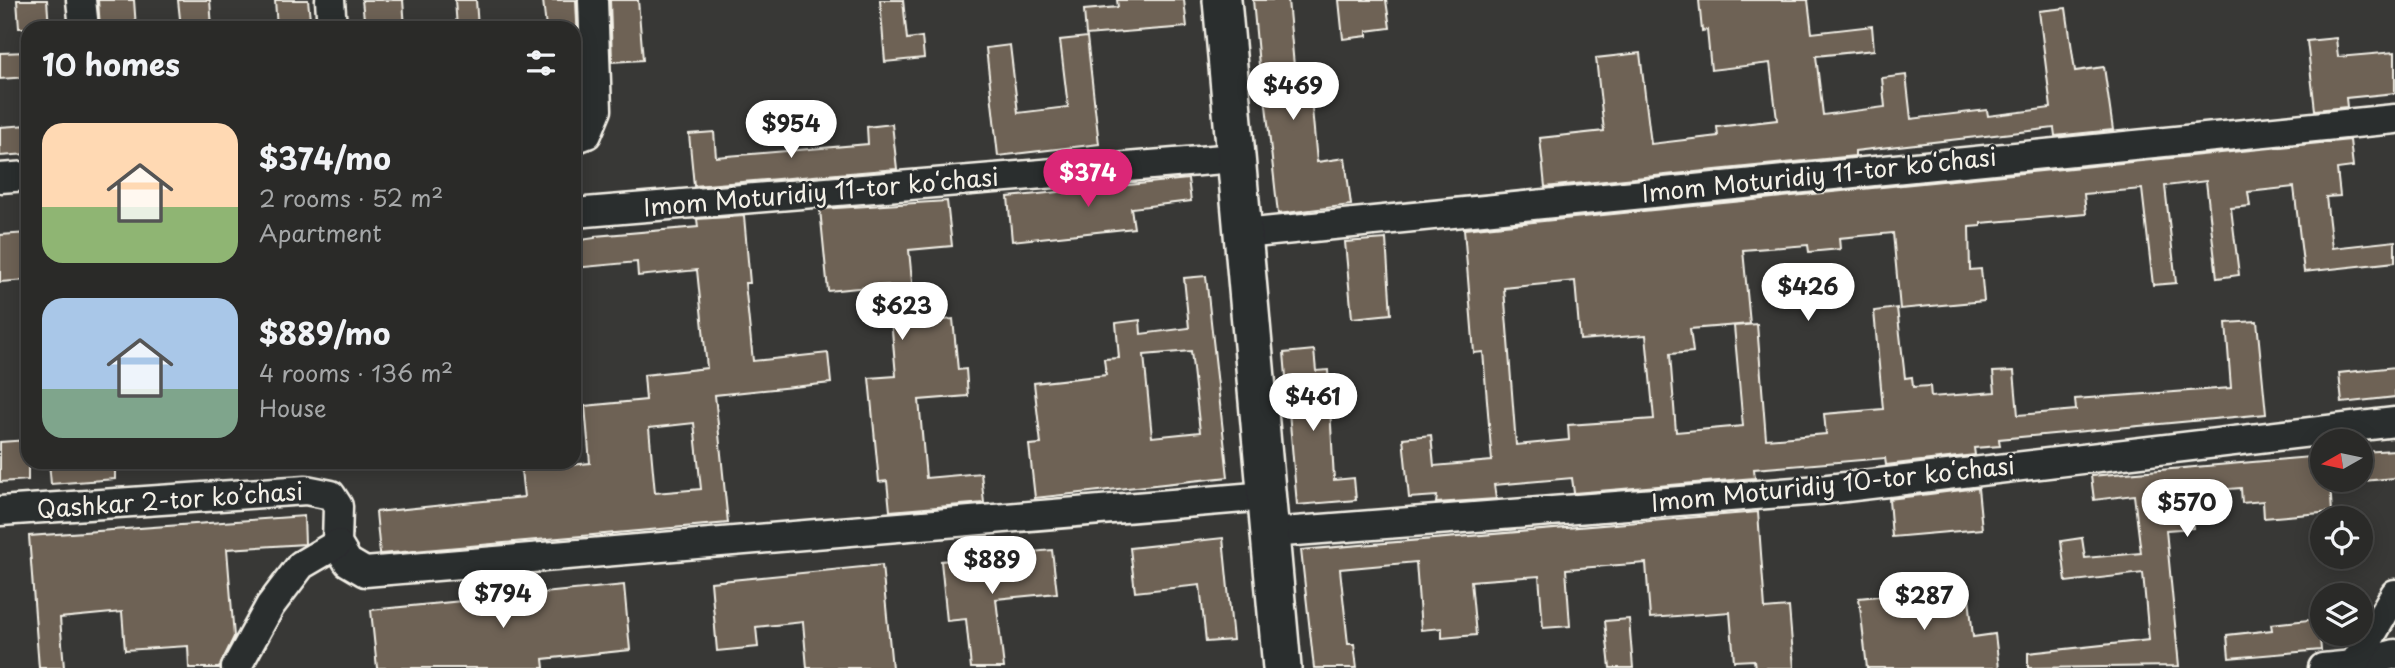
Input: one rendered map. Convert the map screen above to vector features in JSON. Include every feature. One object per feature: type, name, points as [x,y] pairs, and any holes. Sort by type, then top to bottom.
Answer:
[{"type":"street","points":[[81,0],[83,21]]},
{"type":"street","points":[[330,0],[332,21]]},
{"type":"street","points":[[581,136],[587,134],[597,110],[593,0]]},
{"type":"street","points":[[1222,0],[1282,668]]},
{"type":"street","name":"Imom Moturidiy 11-tor koʻchasi","points":[[1243,233],[2395,119]]},
{"type":"street","name":"Imom Moturidiy 11-tor koʻchasi","points":[[581,212],[1235,158]]},
{"type":"street","points":[[0,178],[21,176]]},
{"type":"street","name":"Imom Moturidiy 10-tor koʻchasi","points":[[1270,533],[1820,490],[2395,422]]},
{"type":"street","name":"Qashkar 2-tor koʼchasi","points":[[0,512],[306,489],[331,495],[338,506],[337,544]]},
{"type":"street","points":[[236,668],[270,606],[301,565],[337,544],[348,562],[365,572],[1267,496]]},
{"type":"street","points":[[2352,666],[2395,594]]},
{"type":"street","points":[[2323,668],[2352,666],[2395,654]]},
{"type":"building","points":[[17,0],[47,0],[48,21],[21,21],[19,28]]},
{"type":"building","points":[[98,0],[134,0],[136,21],[100,21]]},
{"type":"building","points":[[178,0],[210,0],[212,21],[180,21]]},
{"type":"building","points":[[275,0],[308,0],[310,21],[276,21]]},
{"type":"building","points":[[362,0],[403,0],[404,21],[364,21]]},
{"type":"building","points":[[455,0],[476,0],[478,21],[456,21]]},
{"type":"building","points":[[543,0],[576,0],[577,21],[545,21]]},
{"type":"building","points":[[610,0],[638,0],[643,60],[612,62]]},
{"type":"building","points":[[880,0],[903,0],[907,39],[922,37],[924,58],[885,62]]},
{"type":"building","points":[[1117,0],[1184,0],[1187,27],[1086,35],[1084,10],[1118,7]]},
{"type":"building","points":[[1253,0],[1288,0],[1296,88],[1310,87],[1317,162],[1345,158],[1351,205],[1278,214],[1264,87],[1261,87]]},
{"type":"building","points":[[1339,0],[1386,0],[1390,28],[1367,31],[1367,36],[1343,39]]},
{"type":"building","points":[[1699,0],[1808,0],[1812,33],[1872,26],[1874,50],[1816,56],[1823,115],[1885,107],[1882,78],[1906,75],[1911,119],[1987,110],[1988,116],[2051,108],[2039,11],[2066,8],[2075,71],[2104,67],[2113,130],[2055,136],[2054,128],[1855,151],[1855,156],[1545,187],[1540,138],[1604,131],[1596,58],[1640,53],[1651,144],[1718,136],[1717,127],[1777,120],[1770,63],[1711,70],[1707,30],[1702,31]]},
{"type":"building","points":[[1087,37],[1099,144],[998,156],[986,48],[1010,45],[1018,113],[1068,107],[1060,40]]},
{"type":"building","points":[[2336,38],[2338,57],[2395,52],[2395,93],[2346,98],[2347,107],[2315,110],[2307,41]]},
{"type":"building","points":[[21,52],[21,78],[0,79],[0,53]]},
{"type":"building","points":[[892,124],[897,169],[694,186],[689,134],[714,132],[716,157],[868,144],[867,127]]},
{"type":"building","points":[[21,126],[21,154],[0,156],[0,127]]},
{"type":"building","points":[[2350,140],[2353,167],[2337,169],[2340,196],[2326,197],[2332,248],[2395,241],[2395,262],[2304,272],[2294,187],[2248,192],[2250,206],[2231,208],[2239,275],[2217,278],[2206,181],[2165,186],[2176,283],[2153,285],[2142,189],[2084,194],[2086,214],[1981,223],[1981,226],[1969,227],[1970,270],[1981,269],[1984,301],[1900,309],[1893,233],[1839,238],[1840,249],[1809,252],[1808,245],[1743,250],[1750,324],[1690,329],[1693,352],[1670,354],[1676,432],[1743,426],[1734,326],[1757,324],[1766,439],[1826,434],[1824,414],[1883,409],[1874,311],[1897,308],[1905,378],[1912,377],[1913,387],[1930,386],[1931,397],[1995,392],[1993,372],[2014,371],[2018,415],[2076,410],[2075,399],[2231,388],[2226,323],[2257,321],[2266,414],[1999,439],[2000,446],[1974,448],[1975,455],[1886,465],[1885,458],[1754,469],[1755,478],[1574,493],[1572,478],[1494,485],[1496,499],[1436,503],[1437,496],[1409,498],[1403,438],[1431,435],[1434,466],[1492,461],[1483,352],[1474,353],[1464,229]],"holes":[[[1575,281],[1580,340],[1646,335],[1654,419],[1568,425],[1569,440],[1516,445],[1504,288]]]},
{"type":"building","points":[[1188,179],[1191,201],[1131,208],[1134,228],[1012,241],[1008,197]]},
{"type":"building","points":[[947,201],[952,246],[909,250],[916,323],[953,319],[958,370],[966,369],[968,396],[919,400],[926,478],[981,473],[984,503],[890,511],[887,481],[879,482],[869,378],[896,376],[888,285],[828,291],[820,209]]},
{"type":"building","points":[[744,216],[750,283],[745,283],[753,361],[828,353],[831,383],[715,395],[728,523],[380,554],[376,512],[524,497],[521,470],[581,469],[581,464],[590,463],[585,406],[646,400],[644,375],[707,368],[697,270],[638,276],[637,262],[581,267],[581,240],[595,236],[698,227],[697,219]],"holes":[[[694,423],[701,489],[655,493],[649,428]]]},
{"type":"building","points":[[21,234],[21,280],[0,282],[0,235]]},
{"type":"building","points":[[1386,239],[1391,314],[1352,318],[1345,242]]},
{"type":"building","points":[[1206,276],[1228,477],[1035,498],[1029,445],[1041,444],[1034,383],[1106,375],[1104,359],[1119,358],[1116,323],[1140,320],[1141,334],[1189,328],[1184,278]],"holes":[[[1191,351],[1200,432],[1152,437],[1144,355]]]},
{"type":"building","points":[[1314,350],[1316,371],[1328,370],[1334,480],[1354,478],[1356,500],[1297,505],[1284,353]]},
{"type":"building","points":[[2395,367],[2395,397],[2342,403],[2339,373]]},
{"type":"building","points":[[21,440],[21,469],[28,469],[28,480],[0,482],[0,442]]},
{"type":"building","points":[[2395,450],[2395,478],[2373,480],[2373,451]]},
{"type":"building","points":[[2310,457],[2310,492],[2331,492],[2332,506],[2310,506],[2310,514],[2264,518],[2263,501],[2242,503],[2241,488],[2189,492],[2193,528],[2166,530],[2179,666],[2028,668],[2028,653],[2149,640],[2143,573],[2066,582],[2061,541],[2082,538],[2085,558],[2141,553],[2134,495],[2094,500],[2091,476]]},
{"type":"building","points":[[50,469],[115,469],[115,479],[51,484]]},
{"type":"building","points":[[1978,488],[1982,529],[1892,537],[1889,499]]},
{"type":"building","points":[[1758,512],[1765,609],[1789,607],[1794,668],[1755,668],[1754,660],[1734,661],[1730,612],[1650,618],[1646,563],[1566,569],[1570,626],[1543,628],[1539,576],[1471,581],[1476,635],[1442,638],[1442,628],[1421,630],[1416,562],[1340,569],[1348,644],[1354,644],[1357,668],[1314,668],[1301,550]]},
{"type":"building","points":[[304,516],[305,544],[227,549],[234,637],[219,668],[189,668],[188,646],[125,650],[122,612],[60,618],[64,668],[39,668],[29,536]]},
{"type":"building","points":[[1223,538],[1233,640],[1206,642],[1200,585],[1135,592],[1130,548]]},
{"type":"building","points":[[1052,550],[1057,593],[996,599],[1004,668],[971,668],[966,619],[947,621],[941,561]]},
{"type":"building","points":[[882,565],[892,668],[807,668],[803,622],[756,627],[758,647],[717,651],[711,582]]},
{"type":"building","points":[[624,585],[630,650],[543,659],[544,668],[377,668],[371,610]]},
{"type":"building","points":[[1968,587],[1973,637],[1995,634],[1999,668],[1867,668],[1859,598]]},
{"type":"building","points":[[1629,619],[1633,668],[1610,668],[1605,621]]},
{"type":"building","points":[[2310,620],[2310,646],[2321,646],[2321,650],[2229,658],[2227,635],[2272,630],[2271,624]]}]
